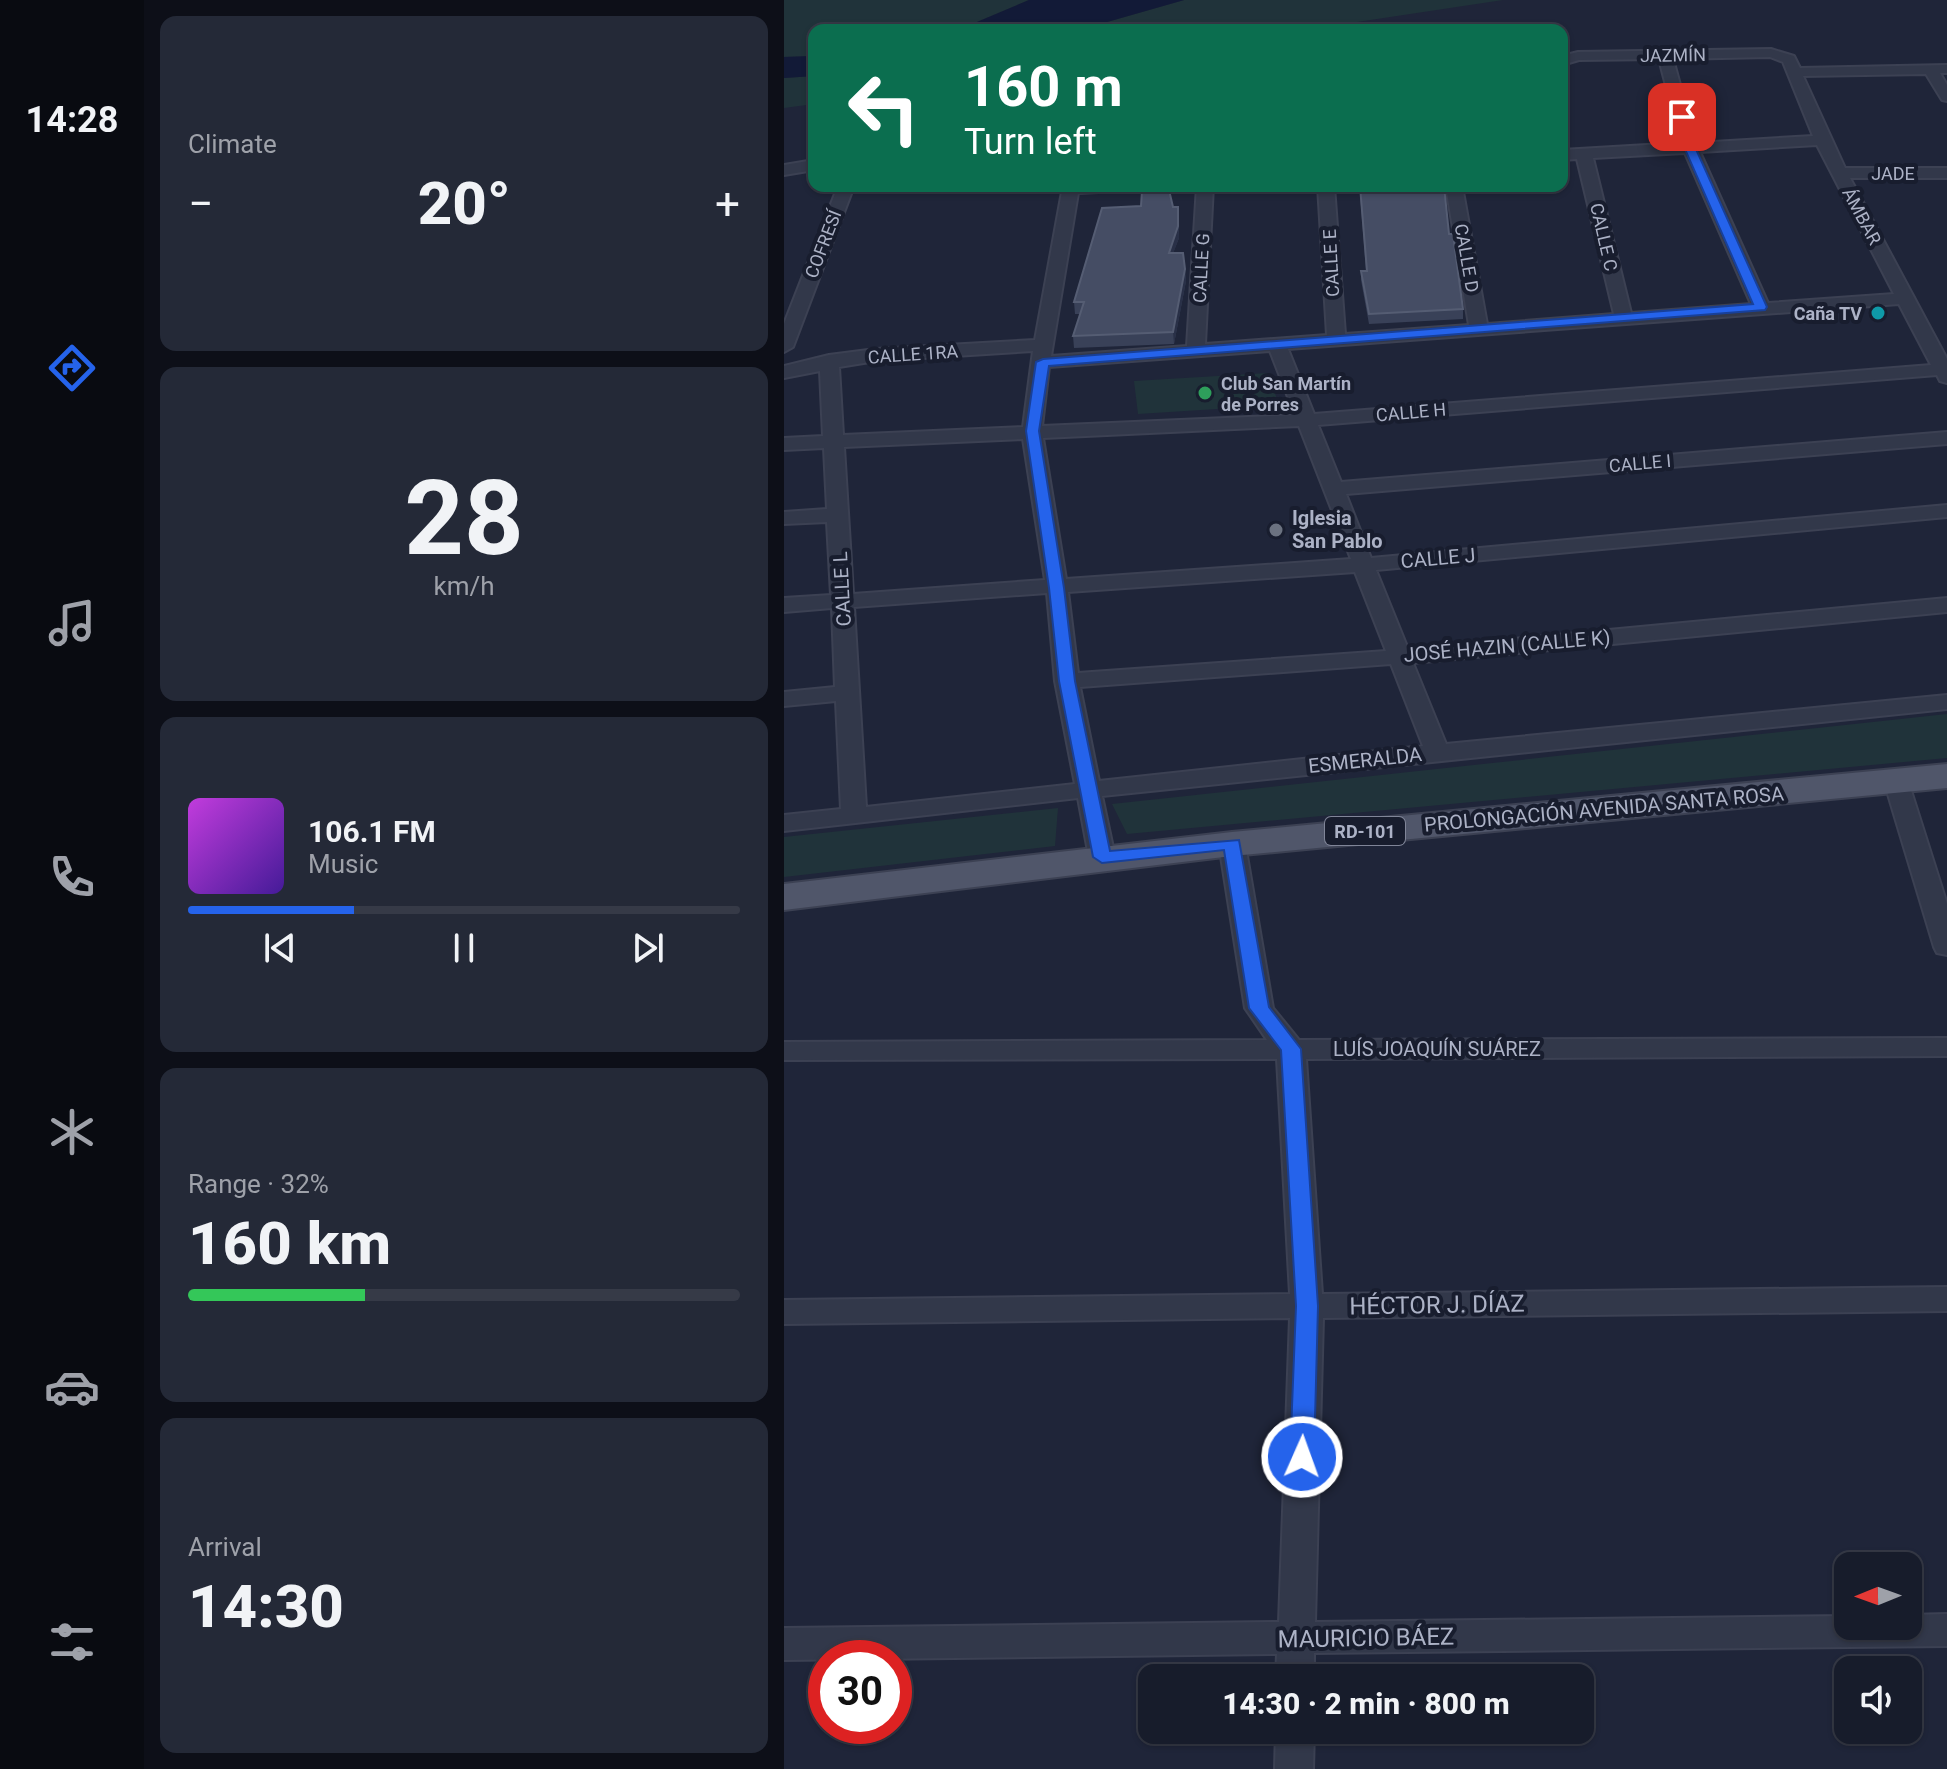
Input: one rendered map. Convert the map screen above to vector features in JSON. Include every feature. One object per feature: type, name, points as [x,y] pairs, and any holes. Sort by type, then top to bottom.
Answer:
[{"type":"main road","name":"PROLONGACIÓN AVENIDA SANTA ROSA","points":[[784,897],[1102,857],[1947,776]]},
{"type":"street","name":"JAZMÍN","points":[[1568,59],[1578,56],[1783,54]]},
{"type":"street","name":"ÁMBAR","points":[[1783,54],[1796,72],[1822,140],[1945,371]]},
{"type":"street","points":[[1665,55],[1690,147],[1761,307]]},
{"type":"street","points":[[1930,69],[1947,97]]},
{"type":"street","points":[[1796,72],[1947,69]]},
{"type":"street","points":[[1568,155],[1822,140]]},
{"type":"street","name":"CALLE C","points":[[1584,154],[1624,319]]},
{"type":"street","points":[[784,170],[808,166]]},
{"type":"street","name":"JADE","points":[[1840,173],[1947,173]]},
{"type":"street","name":"COFRESÍ","points":[[784,347],[844,192]]},
{"type":"street","points":[[1070,192],[1032,431],[1057,588],[1067,681],[1102,857]]},
{"type":"street","name":"CALLE G","points":[[1196,351],[1205,192]]},
{"type":"street","name":"CALLE E","points":[[1326,192],[1336,340]]},
{"type":"street","name":"CALLE D","points":[[1455,192],[1479,330]]},
{"type":"street","name":"CALLE 1RA","points":[[784,372],[829,361],[876,355],[1196,351],[1905,298]]},
{"type":"street","points":[[1277,345],[1437,752]]},
{"type":"street","name":"CALLE L","points":[[829,361],[854,816]]},
{"type":"street","name":"CALLE H","points":[[784,444],[1307,420],[1945,371]]},
{"type":"street","name":"CALLE I","points":[[1334,489],[1947,438]]},
{"type":"street","name":"CALLE J","points":[[784,605],[1363,565],[1947,511]]},
{"type":"street","points":[[784,518],[838,515]]},
{"type":"street","name":"JOSÉ HAZIN (CALLE K)","points":[[1067,681],[1400,657],[1947,605]]},
{"type":"street","points":[[784,699],[847,693]]},
{"type":"street","name":"ESMERALDA","points":[[784,823],[1437,752],[1947,702]]},
{"type":"street","points":[[1896,781],[1939,895],[1947,947]]},
{"type":"street","points":[[1232,844],[1259,1008],[1291,1049],[1307,1306],[1295,1664]]},
{"type":"street","name":"LUÍS JOAQUÍN SUÁREZ","points":[[784,1051],[1947,1047]]},
{"type":"street","name":"HÉCTOR J. DÍAZ","points":[[784,1312],[1947,1299]]},
{"type":"street","name":"MAURICIO BÁEZ","points":[[784,1644],[1947,1630]]},
{"type":"street","points":[[1294,1769],[1295,1744]]},
{"type":"shaded area","points":[[784,0],[1029,0],[972,24],[808,24],[808,56],[784,57]]},
{"type":"shaded area","points":[[1184,0],[1503,0],[1344,24],[1100,24]]},
{"type":"shaded area","points":[[808,76],[808,105],[784,108],[784,78]]},
{"type":"shaded area","name":"Club San Martín de Porres","points":[[1268,373],[1279,405],[1138,414],[1134,381]]},
{"type":"shaded area","points":[[1947,714],[1947,758],[1127,834],[1112,804]]},
{"type":"shaded area","points":[[1058,808],[1055,846],[784,877],[784,837]]},
{"type":"water","points":[[1029,0],[1184,0],[1100,24],[972,24]]},
{"type":"water","points":[[808,56],[808,76],[784,78],[784,57]]},
{"type":"building","points":[[1142,192],[1169,192],[1173,207],[1178,207],[1178,226],[1169,253],[1183,253],[1185,269],[1173,332],[1073,336],[1084,302],[1074,302],[1102,208],[1141,206]]},
{"type":"building","points":[[1360,192],[1445,192],[1463,309],[1369,314],[1361,271],[1367,271]]},
{"type":"place","name":"Caña TV","points":[[1878,313]]},
{"type":"place","name":"Club San Martín de Porres","points":[[1205,393]]},
{"type":"place","name":"Iglesia San Pablo","points":[[1276,530]]},
{"type":"route","points":[[1302,1457],[1307,1306],[1291,1049],[1270,1026],[1259,1008],[1232,844],[1102,857],[1067,681],[1057,588],[1032,431],[1043,362],[1761,307],[1690,147],[1682,117]]}]
